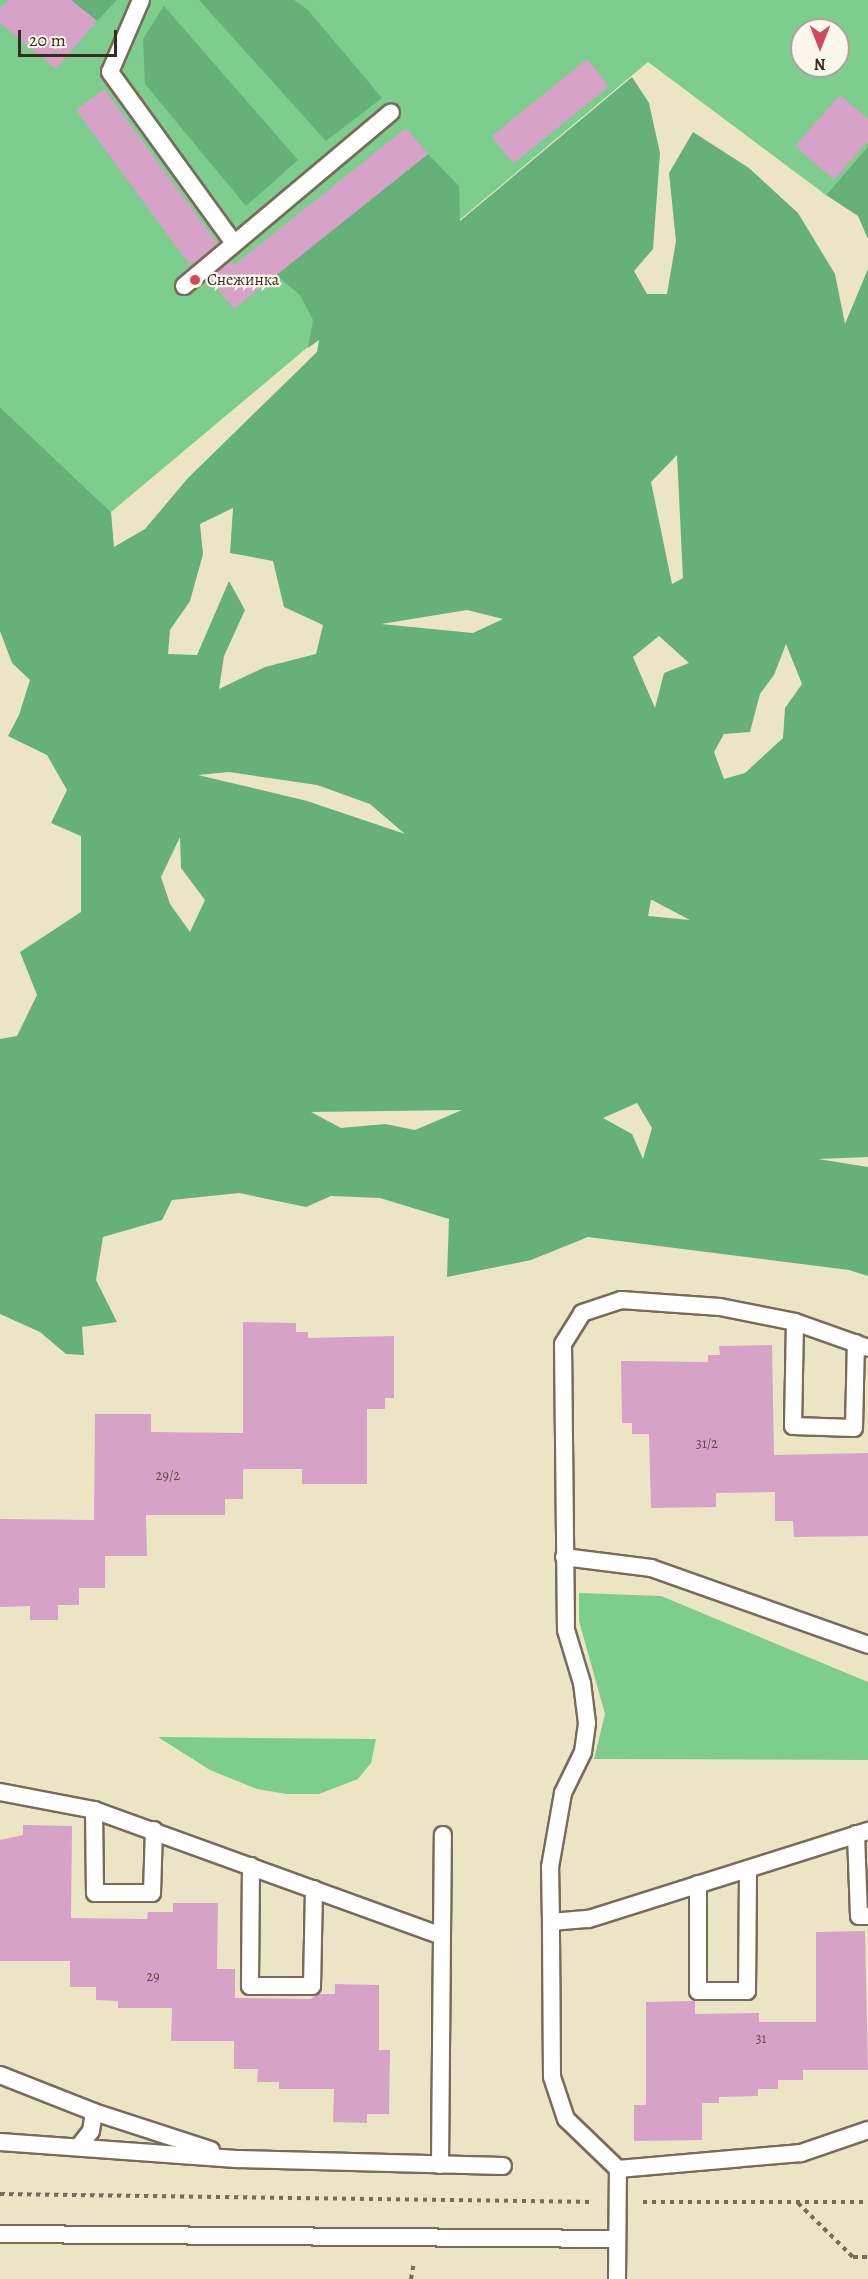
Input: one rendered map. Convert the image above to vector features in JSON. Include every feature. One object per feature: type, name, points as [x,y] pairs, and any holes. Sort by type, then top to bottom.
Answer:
[{"type":"lane","points":[[141,0],[110,72],[233,242]]},
{"type":"lane","points":[[184,286],[233,242],[391,112]]},
{"type":"lane","points":[[795,1322],[793,1426],[854,1428],[862,1345],[795,1322],[720,1307],[621,1300],[582,1313],[563,1344],[566,1630],[582,1683],[587,1723],[583,1752],[563,1792],[550,1867],[552,2077],[566,2119],[618,2169],[801,2152],[868,2130]]},
{"type":"lane","points":[[564,1557],[651,1568],[868,1645]]},
{"type":"lane","points":[[0,1792],[94,1810],[442,1936]]},
{"type":"lane","points":[[94,1810],[95,1893],[152,1893],[154,1830]]},
{"type":"lane","points":[[551,1922],[589,1919],[862,1832],[859,1916],[868,1916]]},
{"type":"lane","points":[[440,2165],[443,1835]]},
{"type":"lane","points":[[251,1866],[250,1986],[312,1986],[314,1888]]},
{"type":"lane","points":[[698,1884],[698,1990],[747,1990],[748,1869]]},
{"type":"lane","points":[[0,2075],[93,2112],[239,2159]]},
{"type":"lane","points":[[80,2145],[91,2132],[93,2112]]},
{"type":"lane","points":[[0,2142],[80,2145],[239,2159],[503,2166]]},
{"type":"lane","points":[[617,2279],[618,2169]]},
{"type":"lane","points":[[0,2234],[617,2239]]},
{"type":"path","points":[[0,2194],[616,2202],[868,2202]]},
{"type":"path","points":[[797,2202],[854,2257],[868,2257]]},
{"type":"green space","name":"Снежинка","points":[[0,0],[868,0],[868,146],[826,195],[648,62],[111,512],[0,407]]},
{"type":"green space","points":[[71,0],[117,0],[97,21]]},
{"type":"green space","points":[[199,0],[294,0],[308,10],[382,98],[326,141]]},
{"type":"green space","points":[[164,6],[298,160],[246,206],[145,84],[143,39]]},
{"type":"green space","points":[[632,77],[649,103],[660,153],[653,249],[634,271],[647,294],[667,294],[676,241],[669,173],[693,132],[749,168],[798,213],[835,274],[845,324],[868,269],[868,1157],[818,1159],[868,1167],[868,1276],[849,1270],[588,1237],[531,1260],[447,1277],[449,1219],[380,1198],[331,1196],[306,1207],[239,1193],[172,1200],[162,1220],[103,1237],[96,1280],[117,1322],[82,1327],[84,1355],[66,1354],[40,1332],[0,1314],[0,1039],[17,1036],[37,995],[20,952],[81,912],[81,836],[51,823],[67,790],[47,755],[8,736],[19,715],[30,680],[12,663],[0,631],[0,407],[111,512],[114,547],[145,529],[188,478],[317,352],[319,340],[308,348],[313,320],[300,295],[276,275],[428,154],[459,186],[460,221]],"holes":[[[677,455],[683,578],[672,584],[651,482]],[[233,508],[230,553],[273,561],[284,607],[323,625],[316,654],[265,667],[219,689],[224,656],[245,610],[229,581],[197,655],[168,654],[170,630],[190,601],[203,554],[200,524]],[[467,610],[503,619],[473,633],[381,624]],[[659,636],[689,663],[664,673],[655,708],[633,657]],[[786,644],[802,684],[785,708],[783,738],[745,773],[724,779],[714,752],[724,734],[750,732],[760,694],[774,675]],[[229,772],[317,785],[370,804],[405,834],[307,801],[198,775]],[[180,837],[181,868],[205,900],[190,932],[170,904],[161,877]],[[651,900],[652,900],[690,920],[648,916]],[[637,1103],[652,1128],[643,1159],[632,1134],[603,1118]],[[462,1110],[415,1130],[385,1124],[341,1128],[311,1112]]]},
{"type":"green space","points":[[868,146],[868,239],[858,216],[826,195]]},
{"type":"green space","points":[[579,1593],[661,1596],[868,1682],[868,1760],[594,1759],[605,1714],[579,1621]]},
{"type":"green space","points":[[158,1737],[376,1739],[371,1763],[358,1779],[319,1794],[287,1794],[257,1789],[210,1770]]},
{"type":"building","points":[[8,0],[71,0],[97,21],[56,69],[0,23],[0,9]]},
{"type":"building","points":[[587,59],[609,86],[513,164],[491,136]]},
{"type":"building","points":[[104,89],[218,244],[196,262],[189,264],[76,110]]},
{"type":"building","points":[[840,95],[868,119],[868,141],[834,180],[795,146]]},
{"type":"building","points":[[406,128],[428,154],[234,309],[209,278],[230,261],[234,265]]},
{"type":"building","points":[[243,1322],[296,1323],[296,1332],[308,1332],[308,1338],[394,1336],[394,1398],[385,1398],[385,1409],[367,1409],[367,1484],[302,1484],[302,1469],[243,1469],[243,1499],[225,1499],[225,1515],[146,1515],[147,1556],[105,1556],[105,1588],[79,1588],[79,1605],[58,1605],[58,1620],[30,1620],[30,1606],[0,1607],[0,1519],[94,1520],[95,1414],[151,1414],[151,1432],[243,1433]]},
{"type":"building","points":[[772,1345],[774,1455],[868,1453],[868,1536],[794,1537],[793,1521],[775,1521],[775,1492],[716,1493],[716,1507],[651,1508],[649,1434],[632,1434],[632,1423],[622,1423],[621,1361],[708,1362],[708,1355],[720,1355],[719,1346]]},
{"type":"building","points":[[23,1825],[72,1826],[71,1918],[147,1919],[148,1912],[173,1912],[173,1903],[218,1903],[217,1969],[235,1969],[235,1998],[310,1999],[319,1994],[335,1994],[335,1984],[379,1985],[379,2050],[390,2050],[389,2114],[367,2114],[367,2123],[333,2122],[334,2089],[279,2089],[279,2082],[257,2082],[258,2069],[234,2069],[234,2041],[171,2041],[172,2008],[118,2008],[118,2001],[96,2000],[96,1987],[70,1987],[70,1961],[0,1961],[0,1840],[23,1835]]},
{"type":"building","points":[[865,1931],[868,2070],[803,2070],[803,2080],[778,2080],[778,2089],[758,2089],[758,2096],[719,2097],[719,2103],[702,2103],[702,2140],[634,2141],[634,2105],[646,2105],[646,2002],[695,2001],[695,2014],[759,2013],[759,2022],[816,2022],[816,1932]]},
{"type":"place","name":"Снежинка","points":[[195,280]]}]
